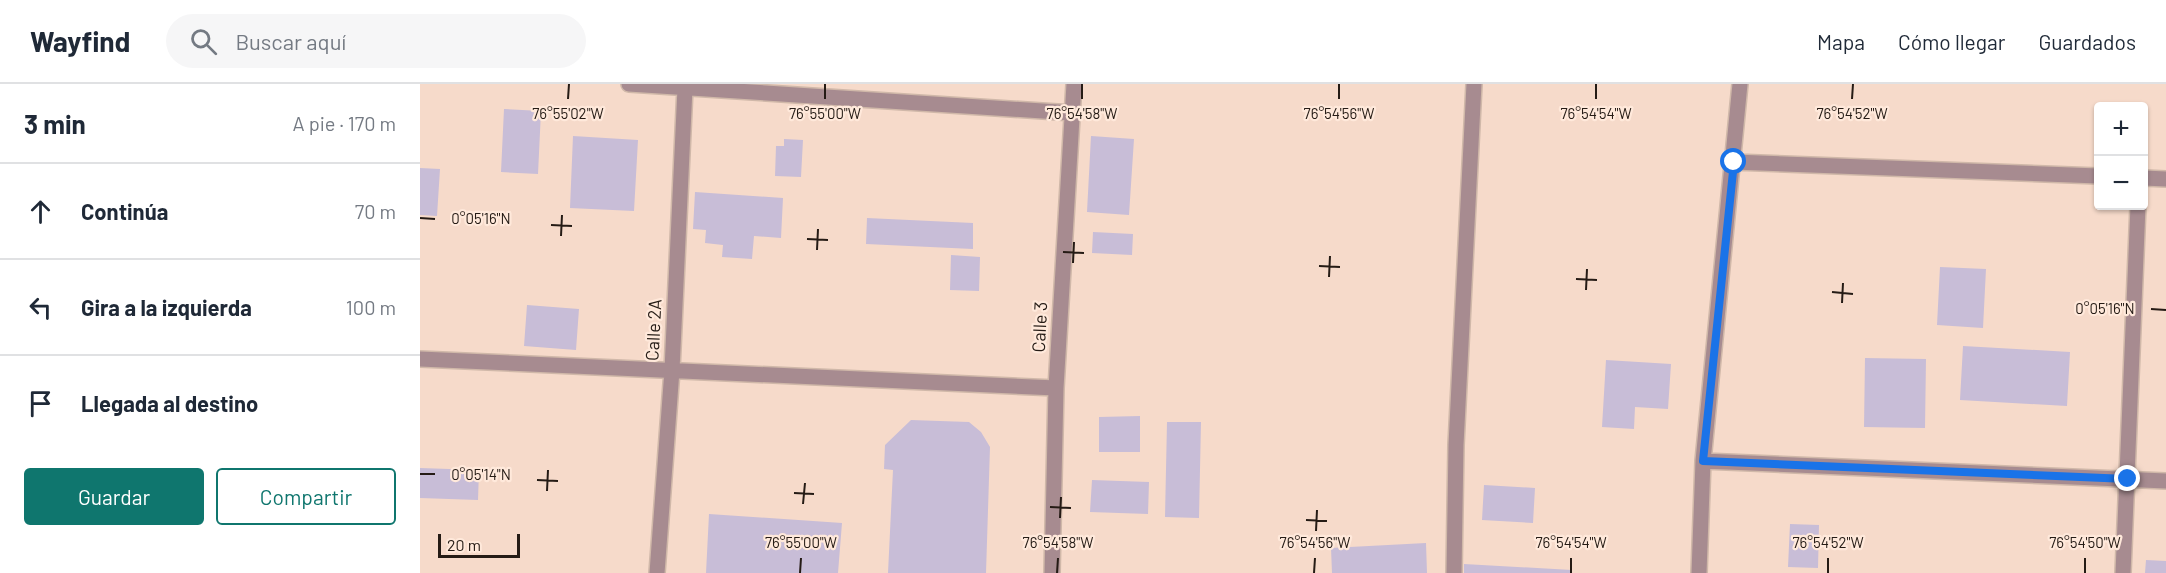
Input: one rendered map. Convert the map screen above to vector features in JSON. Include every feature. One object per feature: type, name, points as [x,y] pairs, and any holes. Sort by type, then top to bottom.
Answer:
[{"type":"street","points":[[629,84],[1073,113]]},
{"type":"street","name":"Calle 3","points":[[1052,573],[1056,388],[1074,84]]},
{"type":"street","points":[[1454,573],[1456,445],[1474,84]]},
{"type":"street","points":[[1699,573],[1703,461],[1740,84]]},
{"type":"street","name":"Calle 2A","points":[[657,573],[672,370],[686,88]]},
{"type":"street","points":[[1734,162],[2094,176]]},
{"type":"street","points":[[2148,178],[2166,179]]},
{"type":"street","points":[[2123,573],[2138,210]]},
{"type":"street","points":[[420,359],[1056,388]]},
{"type":"street","points":[[1703,461],[2166,481]]},
{"type":"building","points":[[504,109],[541,111],[538,174],[501,172]]},
{"type":"building","points":[[573,136],[638,140],[634,211],[570,208]]},
{"type":"building","points":[[1091,136],[1134,139],[1129,215],[1087,212]]},
{"type":"building","points":[[784,139],[803,140],[801,177],[775,176],[776,146],[784,146]]},
{"type":"building","points":[[420,168],[440,169],[437,216],[420,215]]},
{"type":"building","points":[[695,192],[783,198],[781,238],[754,236],[752,259],[722,257],[723,245],[705,243],[706,230],[693,229]]},
{"type":"building","points":[[867,218],[973,223],[973,249],[866,244]]},
{"type":"building","points":[[1093,232],[1133,234],[1132,255],[1092,253]]},
{"type":"building","points":[[951,255],[980,257],[979,291],[950,290]]},
{"type":"building","points":[[1940,267],[1986,269],[1983,328],[1937,325]]},
{"type":"building","points":[[527,305],[579,309],[576,350],[524,346]]},
{"type":"building","points":[[1963,346],[2070,352],[2067,406],[1960,400]]},
{"type":"building","points":[[1865,358],[1926,359],[1925,428],[1864,427]]},
{"type":"building","points":[[1606,360],[1671,364],[1668,409],[1635,407],[1634,429],[1602,427]]},
{"type":"building","points":[[1140,416],[1140,452],[1099,452],[1099,417]]},
{"type":"building","points":[[911,420],[969,422],[981,432],[990,447],[986,573],[888,573],[893,470],[884,469],[885,445]]},
{"type":"building","points":[[1167,422],[1201,422],[1199,518],[1165,517]]},
{"type":"building","points":[[420,468],[479,470],[478,500],[420,498]]},
{"type":"building","points":[[1092,480],[1149,482],[1148,514],[1090,512]]},
{"type":"building","points":[[1484,485],[1535,488],[1533,523],[1482,520]]},
{"type":"building","points":[[709,514],[842,523],[838,573],[706,573]]},
{"type":"building","points":[[1790,524],[1819,525],[1818,568],[1788,567]]},
{"type":"building","points":[[1426,543],[1427,573],[1332,573],[1331,548]]},
{"type":"building","points":[[2146,560],[2166,561],[2166,573],[2145,573]]},
{"type":"building","points":[[1464,564],[1572,570],[1572,573],[1464,573]]},
{"type":"route","points":[[1734,162],[1703,461],[2128,479]]}]
